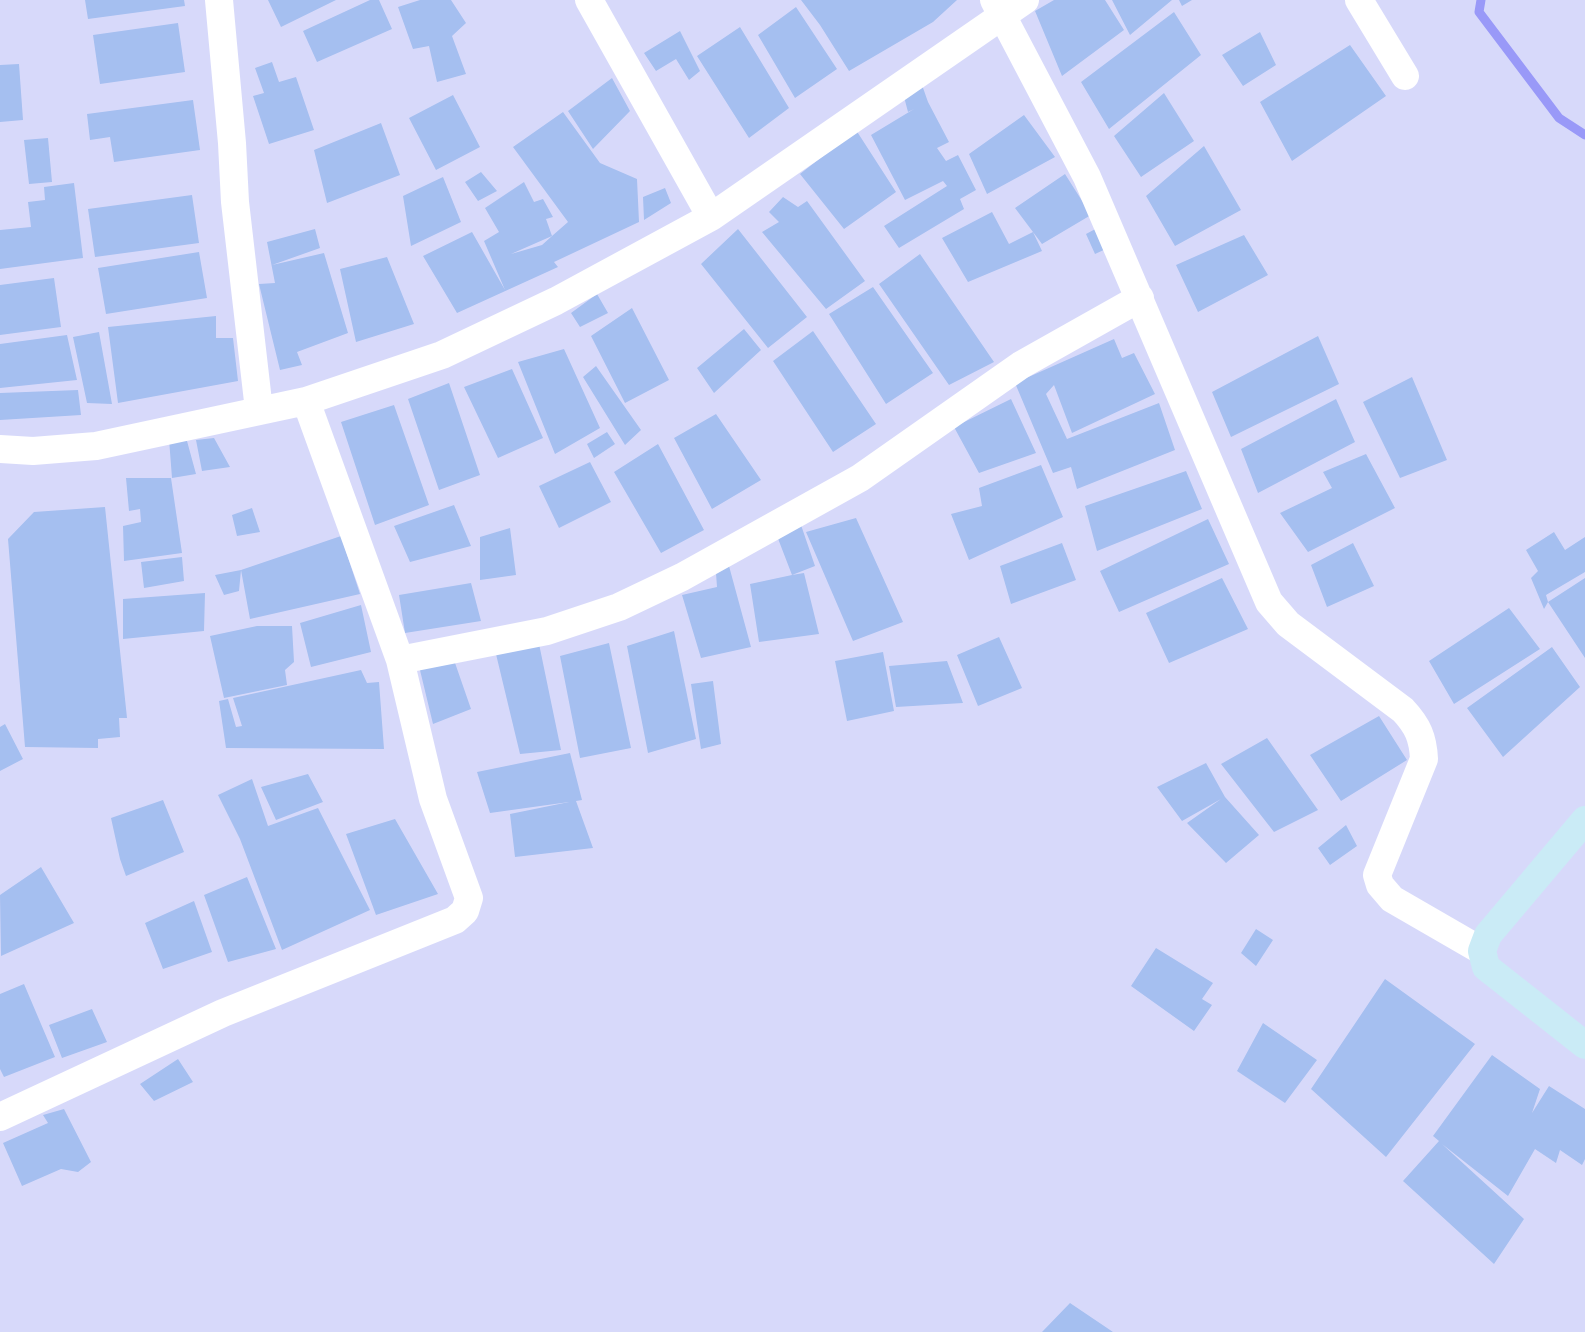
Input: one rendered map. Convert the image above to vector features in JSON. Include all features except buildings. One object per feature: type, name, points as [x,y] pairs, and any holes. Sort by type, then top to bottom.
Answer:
[{"type":"street","points":[[219,0],[232,143],[235,202],[259,410]]},
{"type":"street","points":[[589,0],[711,217]]},
{"type":"street","points":[[0,449],[33,451],[96,446],[306,401],[442,355],[556,302],[711,217],[998,7],[1025,0]]},
{"type":"street","points":[[1360,0],[1406,76]]},
{"type":"street","points":[[998,7],[1087,177],[1140,298],[1230,516],[1269,602],[1288,624],[1404,710],[1416,724],[1423,740],[1424,759],[1377,875],[1380,886],[1392,899],[1482,951]]},
{"type":"street","points":[[400,660],[547,631],[619,607],[682,577],[860,478],[1021,366],[1140,298]]},
{"type":"street","points":[[0,1117],[223,1013],[455,920],[465,911],[469,898],[432,799],[400,660],[306,401]]},
{"type":"street","points":[[1585,820],[1488,935],[1482,951],[1486,967],[1585,1045]]},
{"type":"waterway","points":[[1481,0],[1479,12],[1559,118],[1585,135]]}]
